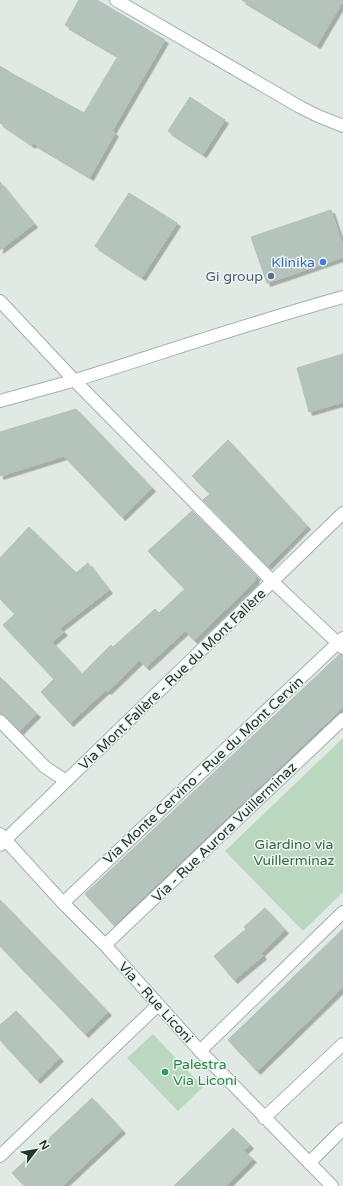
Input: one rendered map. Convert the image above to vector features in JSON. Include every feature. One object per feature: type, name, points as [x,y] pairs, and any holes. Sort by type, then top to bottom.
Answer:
[{"type":"street","points":[[116,0],[300,107],[343,126]]},
{"type":"street","points":[[0,401],[74,380],[225,332],[343,297]]},
{"type":"street","points":[[0,301],[74,380],[273,582],[341,643]]},
{"type":"street","name":"Via Mont Fallère - Rue du Mont Fallère","points":[[2,839],[66,781],[343,514]]},
{"type":"street","name":"Via Monte Cervino - Rue du Mont Cervin","points":[[62,903],[341,643]]},
{"type":"street","name":"Via - Rue Aurora Vuillerminaz","points":[[105,945],[343,719]]},
{"type":"street","points":[[0,721],[45,767],[66,781]]},
{"type":"street","name":"Via - Rue Liconi","points":[[2,839],[62,903],[105,945],[200,1052],[332,1186]]},
{"type":"street","points":[[200,1052],[343,912]]},
{"type":"street","points":[[0,1156],[158,1004]]},
{"type":"street","points":[[264,1118],[343,1044]]},
{"type":"street","points":[[309,1163],[343,1130]]},
{"type":"green space","name":"Giardino via Vuillerminaz","points":[[343,738],[343,892],[303,931],[225,851]]},
{"type":"green space","name":"Palestra Via Liconi","points":[[153,1034],[203,1087],[178,1111],[127,1058]]},
{"type":"building","points":[[79,0],[97,0],[165,40],[112,131],[115,133],[90,177],[33,143],[32,145],[0,123],[0,66],[84,113],[118,56],[65,25]]},
{"type":"building","points":[[242,0],[343,0],[343,1],[317,45]]},
{"type":"building","points":[[190,97],[225,120],[203,154],[168,131]]},
{"type":"building","points":[[0,182],[34,224],[0,250]]},
{"type":"building","points":[[129,193],[177,223],[142,277],[95,246]]},
{"type":"building","points":[[331,210],[343,246],[343,257],[267,283],[251,237]]},
{"type":"building","points":[[343,354],[343,402],[309,412],[297,368]]},
{"type":"building","points":[[76,409],[152,488],[122,517],[64,456],[0,476],[0,432]]},
{"type":"building","points":[[228,440],[307,526],[268,566],[203,500],[210,494],[192,476]]},
{"type":"building","points":[[192,511],[257,577],[255,579],[256,580],[194,640],[185,631],[146,667],[140,660],[108,691],[106,690],[70,723],[41,692],[54,679],[3,625],[15,614],[0,599],[0,558],[29,527],[76,573],[88,563],[109,590],[60,628],[64,632],[52,642],[82,674],[111,645],[113,647],[155,609],[159,613],[185,589],[148,551]]},
{"type":"building","points":[[340,654],[343,655],[343,707],[114,925],[85,894]]},
{"type":"building","points":[[0,677],[37,714],[20,731],[5,716],[0,714]]},
{"type":"building","points":[[0,900],[108,1012],[85,1034],[0,946]]},
{"type":"building","points":[[265,908],[285,930],[261,953],[263,956],[234,980],[214,956],[246,929],[244,927]]},
{"type":"building","points":[[343,929],[343,987],[257,1071],[228,1040]]},
{"type":"building","points":[[16,1011],[60,1058],[37,1080],[0,1040],[0,1025]]},
{"type":"building","points":[[92,1098],[122,1130],[62,1186],[25,1186],[12,1173]]},
{"type":"building","points":[[233,1128],[250,1145],[244,1151],[253,1159],[226,1186],[174,1186]]},
{"type":"place","name":"Klinika","points":[[323,262]]},
{"type":"place","name":"Gi group","points":[[271,276]]},
{"type":"place","name":"Palestra Via Liconi","points":[[165,1072]]}]
